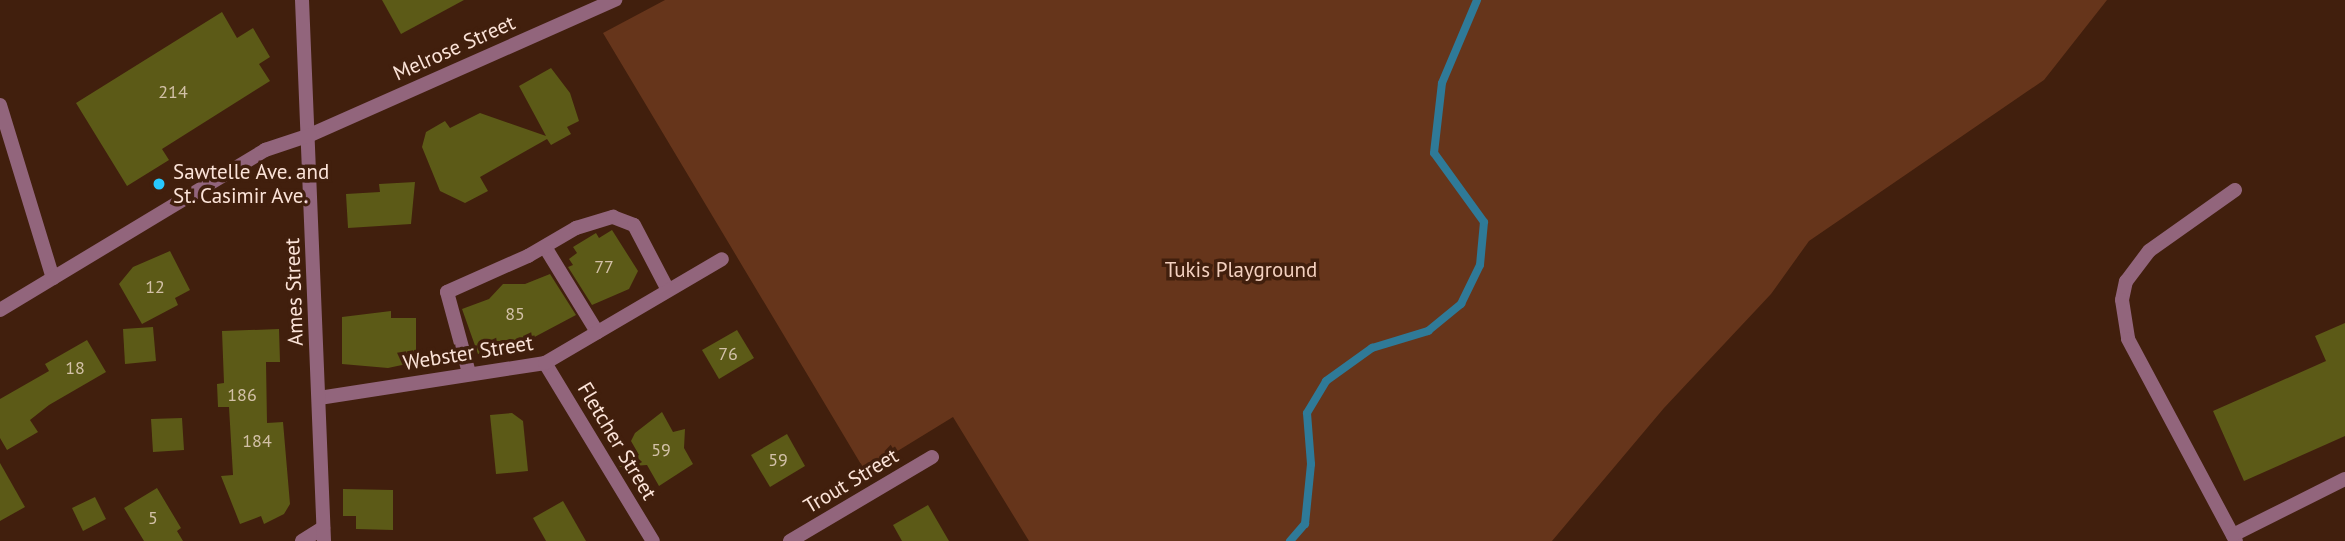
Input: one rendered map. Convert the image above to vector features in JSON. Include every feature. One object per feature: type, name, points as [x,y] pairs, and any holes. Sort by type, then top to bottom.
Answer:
[{"type":"street","name":"Ames Street","points":[[302,0],[310,135],[324,535]]},
{"type":"street","name":"Melrose Street","points":[[0,310],[265,150],[310,135],[615,0]]},
{"type":"street","points":[[0,105],[53,278]]},
{"type":"street","points":[[2235,190],[2149,251],[2126,281],[2122,300],[2129,339],[2234,538],[2345,479]]},
{"type":"street","points":[[468,373],[447,292],[545,247],[576,228],[613,216],[634,225],[668,290]]},
{"type":"street","points":[[545,247],[597,332]]},
{"type":"street","name":"Webster Street","points":[[319,398],[545,363],[722,259]]},
{"type":"street","name":"Fletcher Street","points":[[545,363],[653,541]]},
{"type":"street","name":"Trout Street","points":[[790,541],[932,457]]},
{"type":"street","points":[[302,541],[324,535]]},
{"type":"green space","name":"Tukis Playground","points":[[665,0],[2107,0],[2044,80],[1809,241],[1771,294],[1664,408],[1552,541],[1029,541],[953,417],[865,471],[603,33]]},
{"type":"building","points":[[382,0],[464,0],[401,34]]},
{"type":"building","points":[[222,12],[237,38],[253,28],[270,57],[259,64],[270,81],[162,149],[169,160],[127,186],[76,103]]},
{"type":"building","points":[[551,68],[570,93],[579,121],[567,127],[571,134],[551,145],[547,139],[480,177],[488,191],[465,203],[440,191],[422,147],[426,132],[445,121],[450,128],[480,113],[546,136],[519,86]]},
{"type":"building","points":[[415,182],[411,224],[348,228],[346,194],[380,192],[379,184]]},
{"type":"building","points":[[612,230],[638,271],[629,289],[592,305],[568,267],[573,265],[569,259],[577,253],[573,247],[596,233],[599,238]]},
{"type":"building","points":[[170,251],[190,290],[175,298],[178,305],[142,324],[119,284],[133,267]]},
{"type":"building","points":[[550,274],[576,315],[527,341],[505,343],[478,354],[462,309],[489,299],[503,284],[525,284]]},
{"type":"building","points":[[391,311],[391,318],[416,318],[416,362],[388,368],[342,364],[342,317]]},
{"type":"building","points":[[2345,323],[2345,436],[2244,481],[2213,411],[2326,361],[2315,336]]},
{"type":"building","points":[[153,327],[156,361],[125,364],[123,329]]},
{"type":"building","points":[[279,329],[280,362],[266,362],[267,423],[283,422],[290,504],[284,514],[264,524],[261,516],[240,524],[221,476],[233,475],[229,407],[218,407],[217,384],[224,383],[222,331]]},
{"type":"building","points":[[737,330],[754,358],[719,379],[702,350]]},
{"type":"building","points":[[87,340],[106,372],[49,405],[30,420],[38,432],[7,450],[0,438],[0,399],[49,371],[45,364]]},
{"type":"building","points":[[662,412],[673,432],[685,429],[684,448],[693,464],[659,486],[647,465],[619,467],[639,455],[631,441],[635,433]]},
{"type":"building","points":[[512,413],[523,421],[528,471],[496,474],[490,415]]},
{"type":"building","points":[[182,418],[184,450],[153,452],[151,419]]},
{"type":"building","points":[[787,434],[805,466],[770,487],[751,455]]},
{"type":"building","points":[[0,463],[25,507],[0,521]]},
{"type":"building","points":[[157,488],[181,528],[177,531],[183,541],[144,541],[124,508]]},
{"type":"building","points":[[343,489],[393,490],[393,530],[356,529],[356,516],[343,516]]},
{"type":"building","points":[[95,497],[106,519],[83,531],[72,508]]},
{"type":"building","points":[[563,501],[586,541],[546,541],[533,518]]},
{"type":"building","points":[[928,505],[949,541],[902,541],[893,525]]},
{"type":"waterway","points":[[1290,541],[1305,524],[1311,464],[1307,413],[1326,381],[1372,348],[1428,331],[1461,304],[1480,265],[1484,222],[1434,153],[1442,83],[1477,0]]},
{"type":"place","name":"Sawtelle Ave. and St. Casimir Ave.","points":[[159,184]]}]
